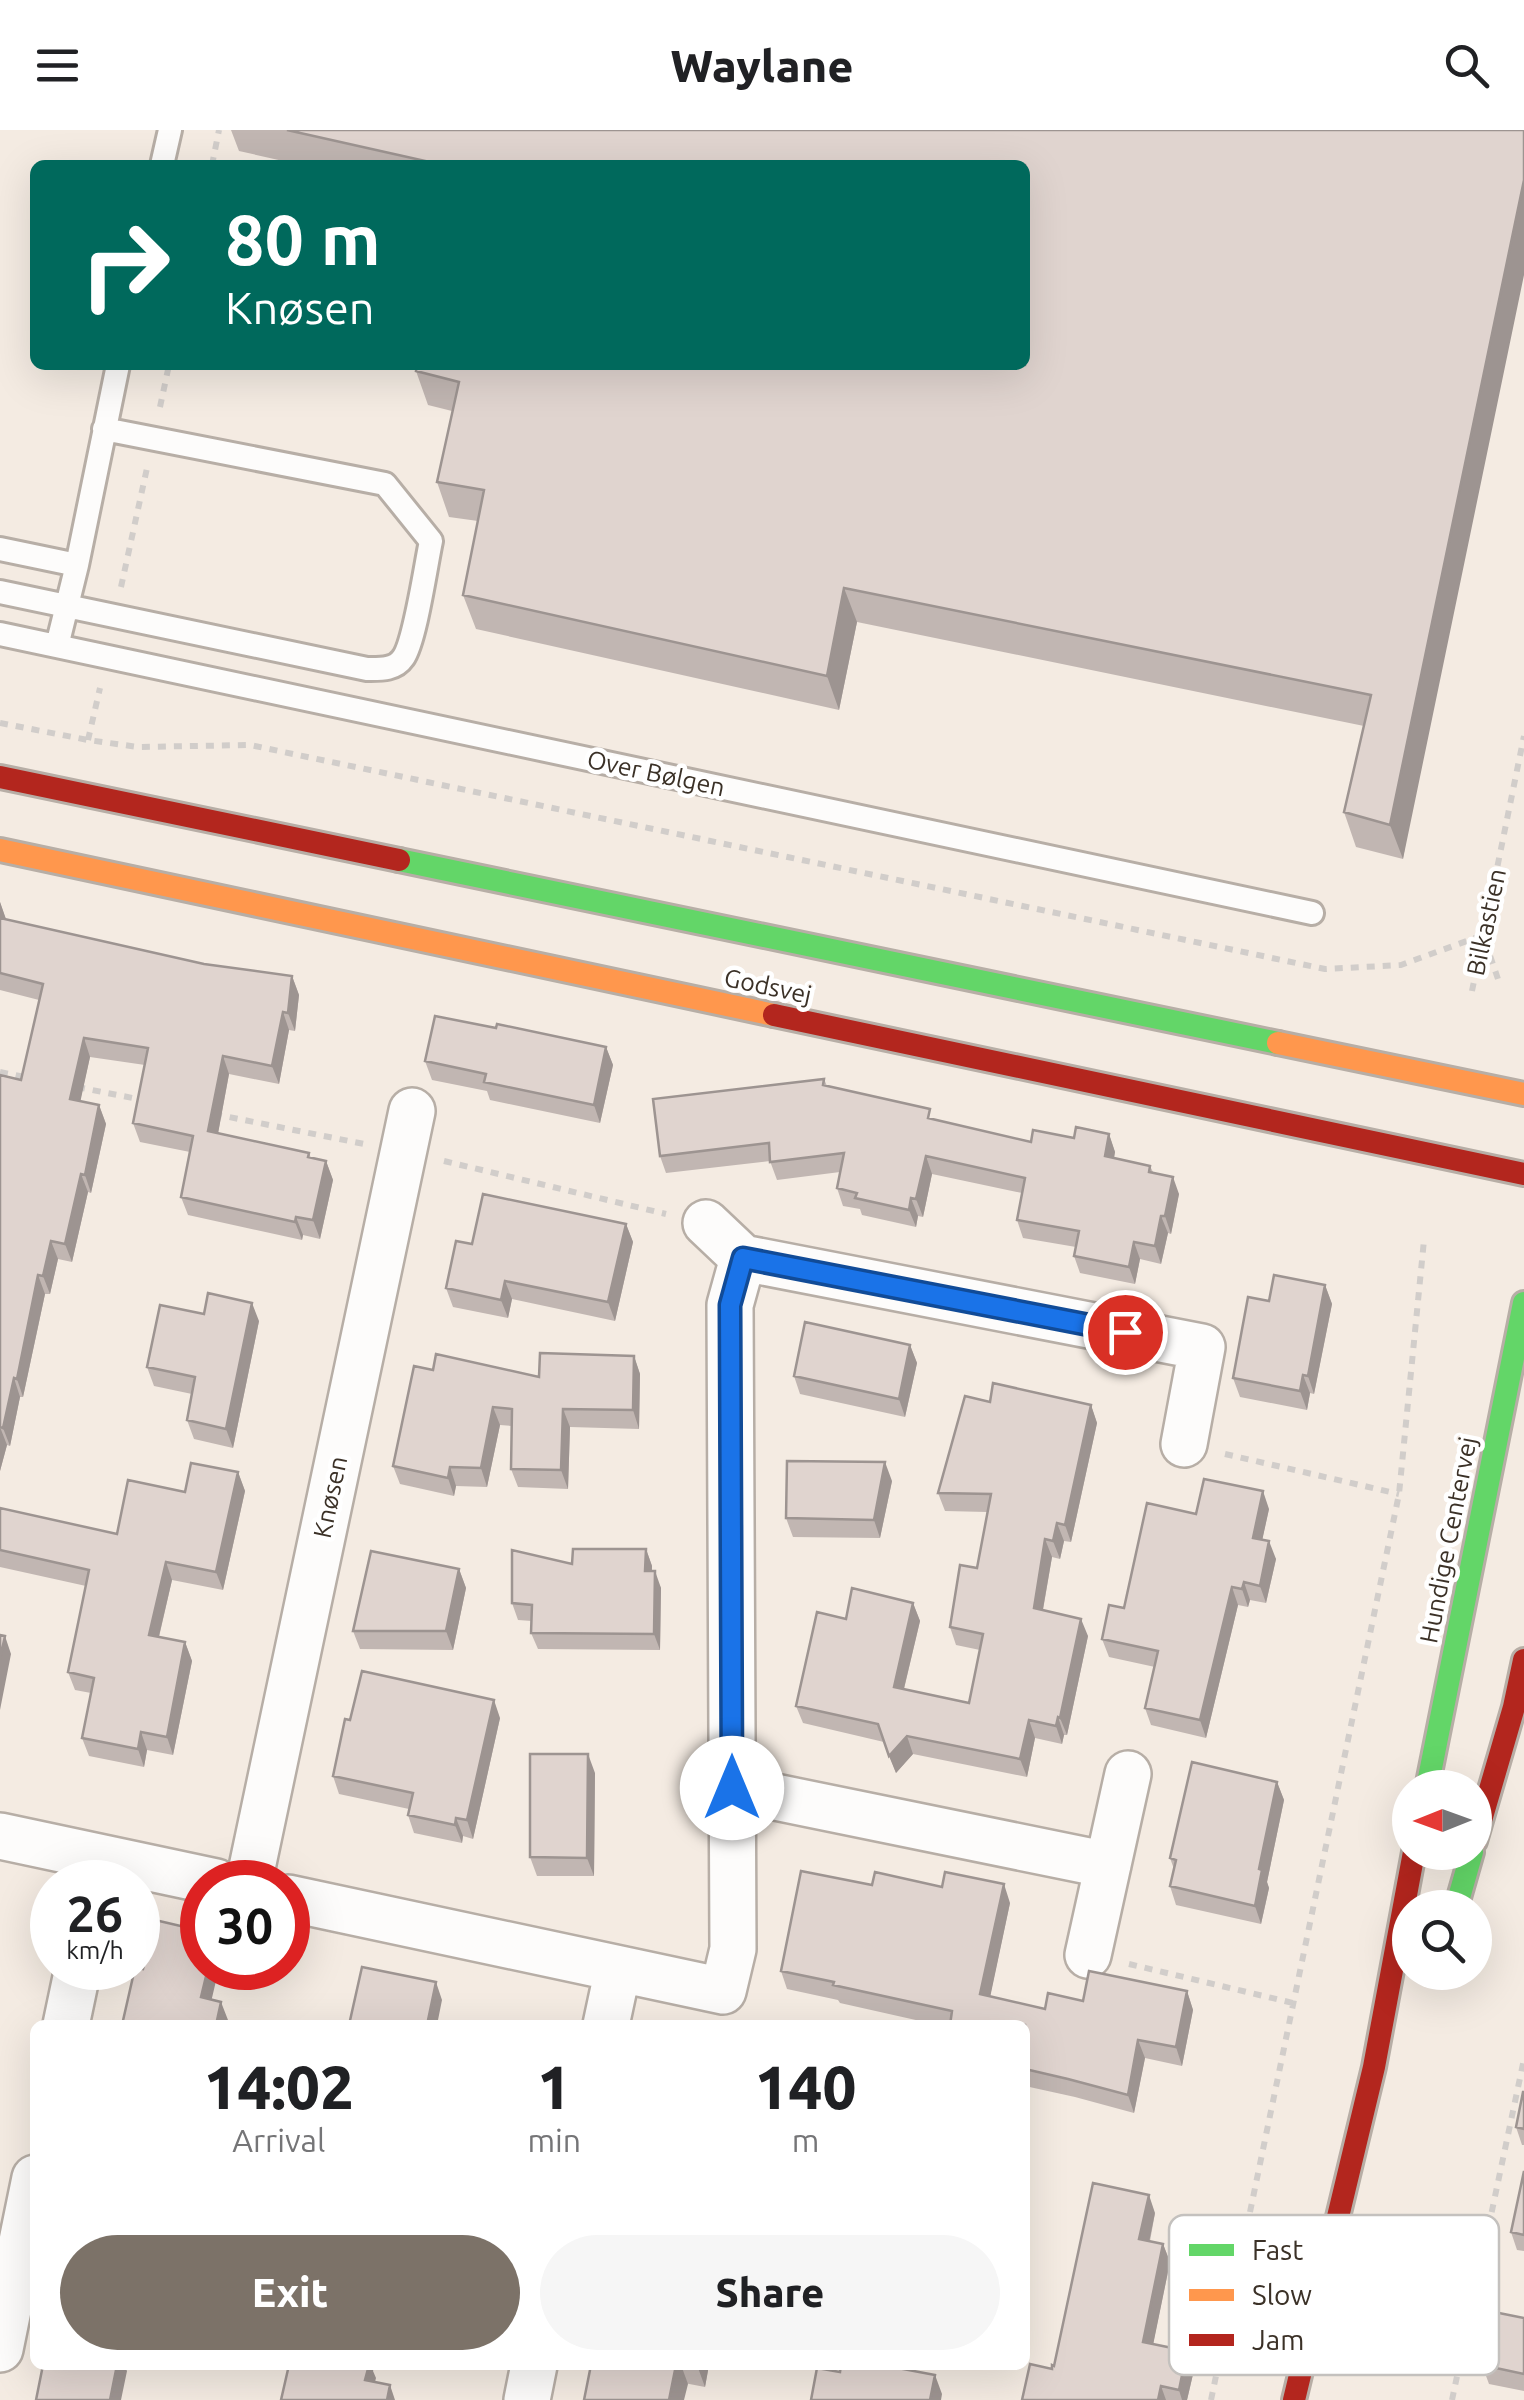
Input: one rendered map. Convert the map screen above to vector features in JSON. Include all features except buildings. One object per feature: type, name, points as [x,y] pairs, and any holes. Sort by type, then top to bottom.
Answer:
[{"type":"street","name":"Godsvej","points":[[0,777],[1524,1094]]},
{"type":"street","name":"Godsvej","points":[[0,850],[1524,1174]]},
{"type":"street","name":"Knøsen","points":[[253,1860],[408,1131]]},
{"type":"street","points":[[706,1223],[743,1258],[1202,1347],[1184,1444]]},
{"type":"street","points":[[310,1903],[723,1991],[733,1949],[730,1305],[743,1258]]},
{"type":"street","name":"Hundige Centervej","points":[[1430,1770],[1524,1303]]},
{"type":"street","points":[[1492,1783],[1524,1660]]},
{"type":"street","points":[[1088,1955],[1128,1774]]},
{"type":"street","points":[[732,1788],[1108,1865]]},
{"type":"street","points":[[0,1836],[69,1860]]},
{"type":"street","points":[[1338,2215],[1374,2067],[1411,1870]]},
{"type":"street","points":[[607,2020],[618,1968]]},
{"type":"street","points":[[67,2020],[73,1990]]},
{"type":"street","points":[[1374,2067],[1408,2004]]},
{"type":"street","points":[[0,2349],[30,2202]]},
{"type":"street","points":[[527,2400],[533,2370]]},
{"type":"street","points":[[1294,2400],[1300,2375]]},
{"type":"lane","points":[[163,160],[170,130]]},
{"type":"lane","points":[[56,646],[77,565],[117,370]]},
{"type":"lane","points":[[0,592],[367,669],[387,669],[402,660],[410,643],[430,541],[385,484],[104,429]]},
{"type":"lane","points":[[0,549],[77,565]]},
{"type":"lane","name":"Over Bølgen","points":[[0,634],[1312,913]]},
{"type":"path","points":[[213,160],[220,130]]},
{"type":"path","points":[[115,616],[168,370]]},
{"type":"path","points":[[88,740],[106,658]]},
{"type":"path","points":[[0,722],[138,747],[250,745],[1326,969],[1401,965],[1483,935],[1500,986]]},
{"type":"path","name":"Bilkastien","points":[[1472,991],[1524,736]]},
{"type":"path","points":[[0,1072],[38,1080]]},
{"type":"path","points":[[77,1088],[154,1102]]},
{"type":"path","points":[[211,1114],[408,1131],[706,1223]]},
{"type":"path","points":[[1250,2215],[1399,1494],[1424,1240]]},
{"type":"path","points":[[1184,1444],[1399,1494]]},
{"type":"path","points":[[1088,1955],[1294,2003]]},
{"type":"path","points":[[1491,2215],[1524,2059]]},
{"type":"path","points":[[1211,2400],[1216,2375]]},
{"type":"path","points":[[1452,2400],[1457,2375]]},
{"type":"traffic: fast","points":[[399,860],[1278,1043]]},
{"type":"traffic: fast","points":[[1431,1770],[1524,1303]]},
{"type":"traffic: fast","points":[[1461,1890],[1467,1870]]},
{"type":"traffic: slow","points":[[0,850],[774,1015]]},
{"type":"traffic: slow","points":[[1278,1043],[1524,1094]]},
{"type":"traffic: jam","points":[[0,777],[399,860]]},
{"type":"traffic: jam","points":[[774,1015],[1524,1174]]},
{"type":"traffic: jam","points":[[1492,1783],[1524,1660]]},
{"type":"traffic: jam","points":[[1338,2215],[1374,2067],[1411,1870]]},
{"type":"traffic: jam","points":[[1294,2400],[1300,2375]]},
{"type":"route","points":[[732,1788],[730,1305],[743,1258],[1125,1332]]}]
